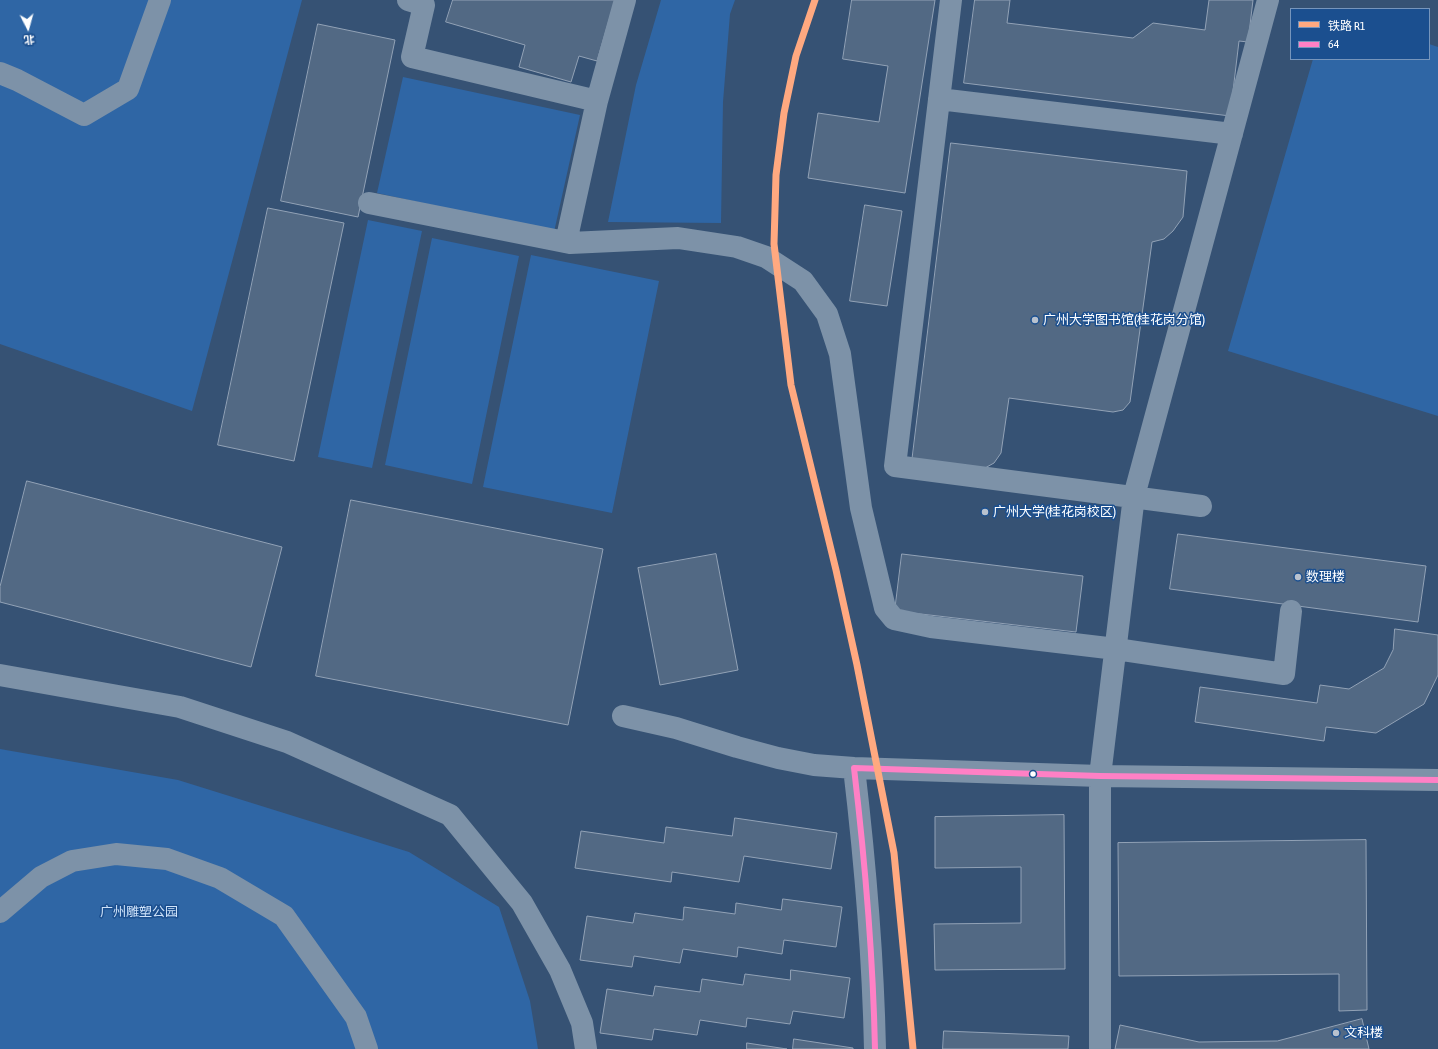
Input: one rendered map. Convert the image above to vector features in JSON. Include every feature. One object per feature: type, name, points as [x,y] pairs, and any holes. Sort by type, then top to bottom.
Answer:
[{"type":"street","points":[[0,73],[17,80],[84,115],[128,89],[160,0]]},
{"type":"street","points":[[408,0],[424,5],[412,57],[597,101]]},
{"type":"street","points":[[566,242],[597,101],[626,0]]},
{"type":"street","points":[[951,0],[895,466],[1134,496],[1201,506]]},
{"type":"street","points":[[1100,1049],[1100,776],[1134,496],[1268,0]]},
{"type":"street","points":[[939,99],[1232,134]]},
{"type":"street","points":[[369,203],[566,242],[678,238],[736,247],[766,257],[803,281],[828,314],[840,354],[861,508],[885,608],[894,619],[931,627],[1116,650],[1284,674],[1291,611]]},
{"type":"street","points":[[0,675],[180,707],[287,742],[450,815],[522,904],[563,976],[582,1023],[586,1049]]},
{"type":"street","points":[[623,716],[676,728],[778,758],[814,765],[854,768],[1100,776],[1438,780]]},
{"type":"street","points":[[854,768],[863,847],[874,1007],[875,1049]]},
{"type":"street","points":[[0,912],[41,877],[72,861],[116,854],[167,859],[220,878],[284,916],[356,1017],[366,1049]]},
{"type":"green space","points":[[0,0],[302,0],[192,411],[0,344]]},
{"type":"green space","points":[[661,0],[735,0],[730,14],[723,102],[721,223],[608,222],[636,85]]},
{"type":"green space","points":[[1430,44],[1438,47],[1438,416],[1228,351],[1313,60],[1430,60]]},
{"type":"green space","points":[[403,77],[580,115],[554,232],[377,193]]},
{"type":"green space","points":[[368,220],[422,231],[372,468],[318,457]]},
{"type":"green space","points":[[432,238],[519,256],[472,484],[385,465]]},
{"type":"green space","points":[[531,255],[659,281],[612,513],[483,487]]},
{"type":"green space","name":"广州雕塑公园","points":[[0,749],[178,780],[409,852],[499,907],[530,1001],[538,1049],[0,1049]]},
{"type":"building","points":[[453,0],[615,0],[597,61],[579,56],[571,82],[519,67],[525,45],[446,22]]},
{"type":"building","points":[[852,0],[935,0],[905,193],[808,178],[818,113],[879,122],[888,66],[843,59]]},
{"type":"building","points":[[975,0],[1010,0],[1007,23],[1133,38],[1153,23],[1205,30],[1209,0],[1253,0],[1248,42],[1239,41],[1230,116],[964,83]]},
{"type":"building","points":[[318,24],[395,40],[358,217],[281,201]]},
{"type":"building","name":"广州大学图书馆(桂花岗分馆)","points":[[951,143],[1187,171],[1183,217],[1173,231],[1164,239],[1152,242],[1130,402],[1123,410],[1113,412],[1009,398],[1001,453],[994,463],[985,468],[912,462]]},
{"type":"building","points":[[865,205],[902,211],[887,306],[850,301]]},
{"type":"building","points":[[268,208],[344,223],[294,461],[218,445]]},
{"type":"building","points":[[27,481],[282,547],[251,667],[0,602],[0,587]]},
{"type":"building","points":[[351,500],[603,549],[568,725],[316,676]]},
{"type":"building","name":"数理楼","points":[[1178,534],[1426,566],[1418,622],[1170,589]]},
{"type":"building","points":[[716,554],[738,670],[660,685],[638,568]]},
{"type":"building","points":[[902,554],[1083,576],[1076,632],[895,611]]},
{"type":"building","points":[[1395,629],[1438,635],[1438,675],[1424,704],[1376,733],[1326,727],[1324,741],[1195,722],[1200,687],[1317,703],[1320,685],[1349,689],[1384,668],[1393,650]]},
{"type":"building","points":[[1064,815],[1065,969],[935,970],[934,924],[1021,923],[1021,867],[935,868],[935,817]]},
{"type":"building","points":[[735,818],[837,833],[831,869],[744,856],[739,882],[672,872],[671,882],[575,868],[581,831],[664,843],[666,827],[732,836]]},
{"type":"building","points":[[1366,840],[1367,1010],[1339,1011],[1339,974],[1119,976],[1118,843]]},
{"type":"building","points":[[783,899],[842,907],[836,947],[784,940],[782,954],[738,947],[737,957],[683,949],[680,963],[634,956],[632,967],[580,960],[587,916],[633,923],[635,913],[683,920],[684,907],[735,914],[736,903],[781,910]]},
{"type":"building","points":[[791,970],[850,978],[844,1018],[793,1011],[790,1024],[747,1018],[746,1027],[700,1020],[697,1035],[654,1029],[652,1040],[600,1033],[607,989],[653,996],[655,986],[700,992],[702,979],[743,985],[745,974],[790,980]]},
{"type":"building","name":"文科楼","points":[[1362,1019],[1369,1049],[1115,1049],[1120,1025],[1199,1042],[1277,1041]]},
{"type":"building","points":[[944,1031],[1069,1036],[1068,1049],[943,1049]]},
{"type":"building","points":[[794,1039],[853,1048],[853,1049],[793,1049]]},
{"type":"building","points":[[747,1043],[787,1049],[747,1049]]},
{"type":"rail line","name":"R1","points":[[815,0],[796,56],[784,113],[776,175],[774,244],[791,385],[836,570],[857,665],[894,853],[913,1049]]},
{"type":"transit line","name":"64","points":[[875,1049],[868,908],[854,768],[1100,776],[1438,780]]},
{"type":"place","name":"广州大学图书馆(桂花岗分馆)","points":[[1035,320]]},
{"type":"place","name":"广州大学(桂花岗校区)","points":[[985,512]]},
{"type":"place","name":"数理楼","points":[[1298,577]]},
{"type":"place","name":"文科楼","points":[[1336,1033]]}]
